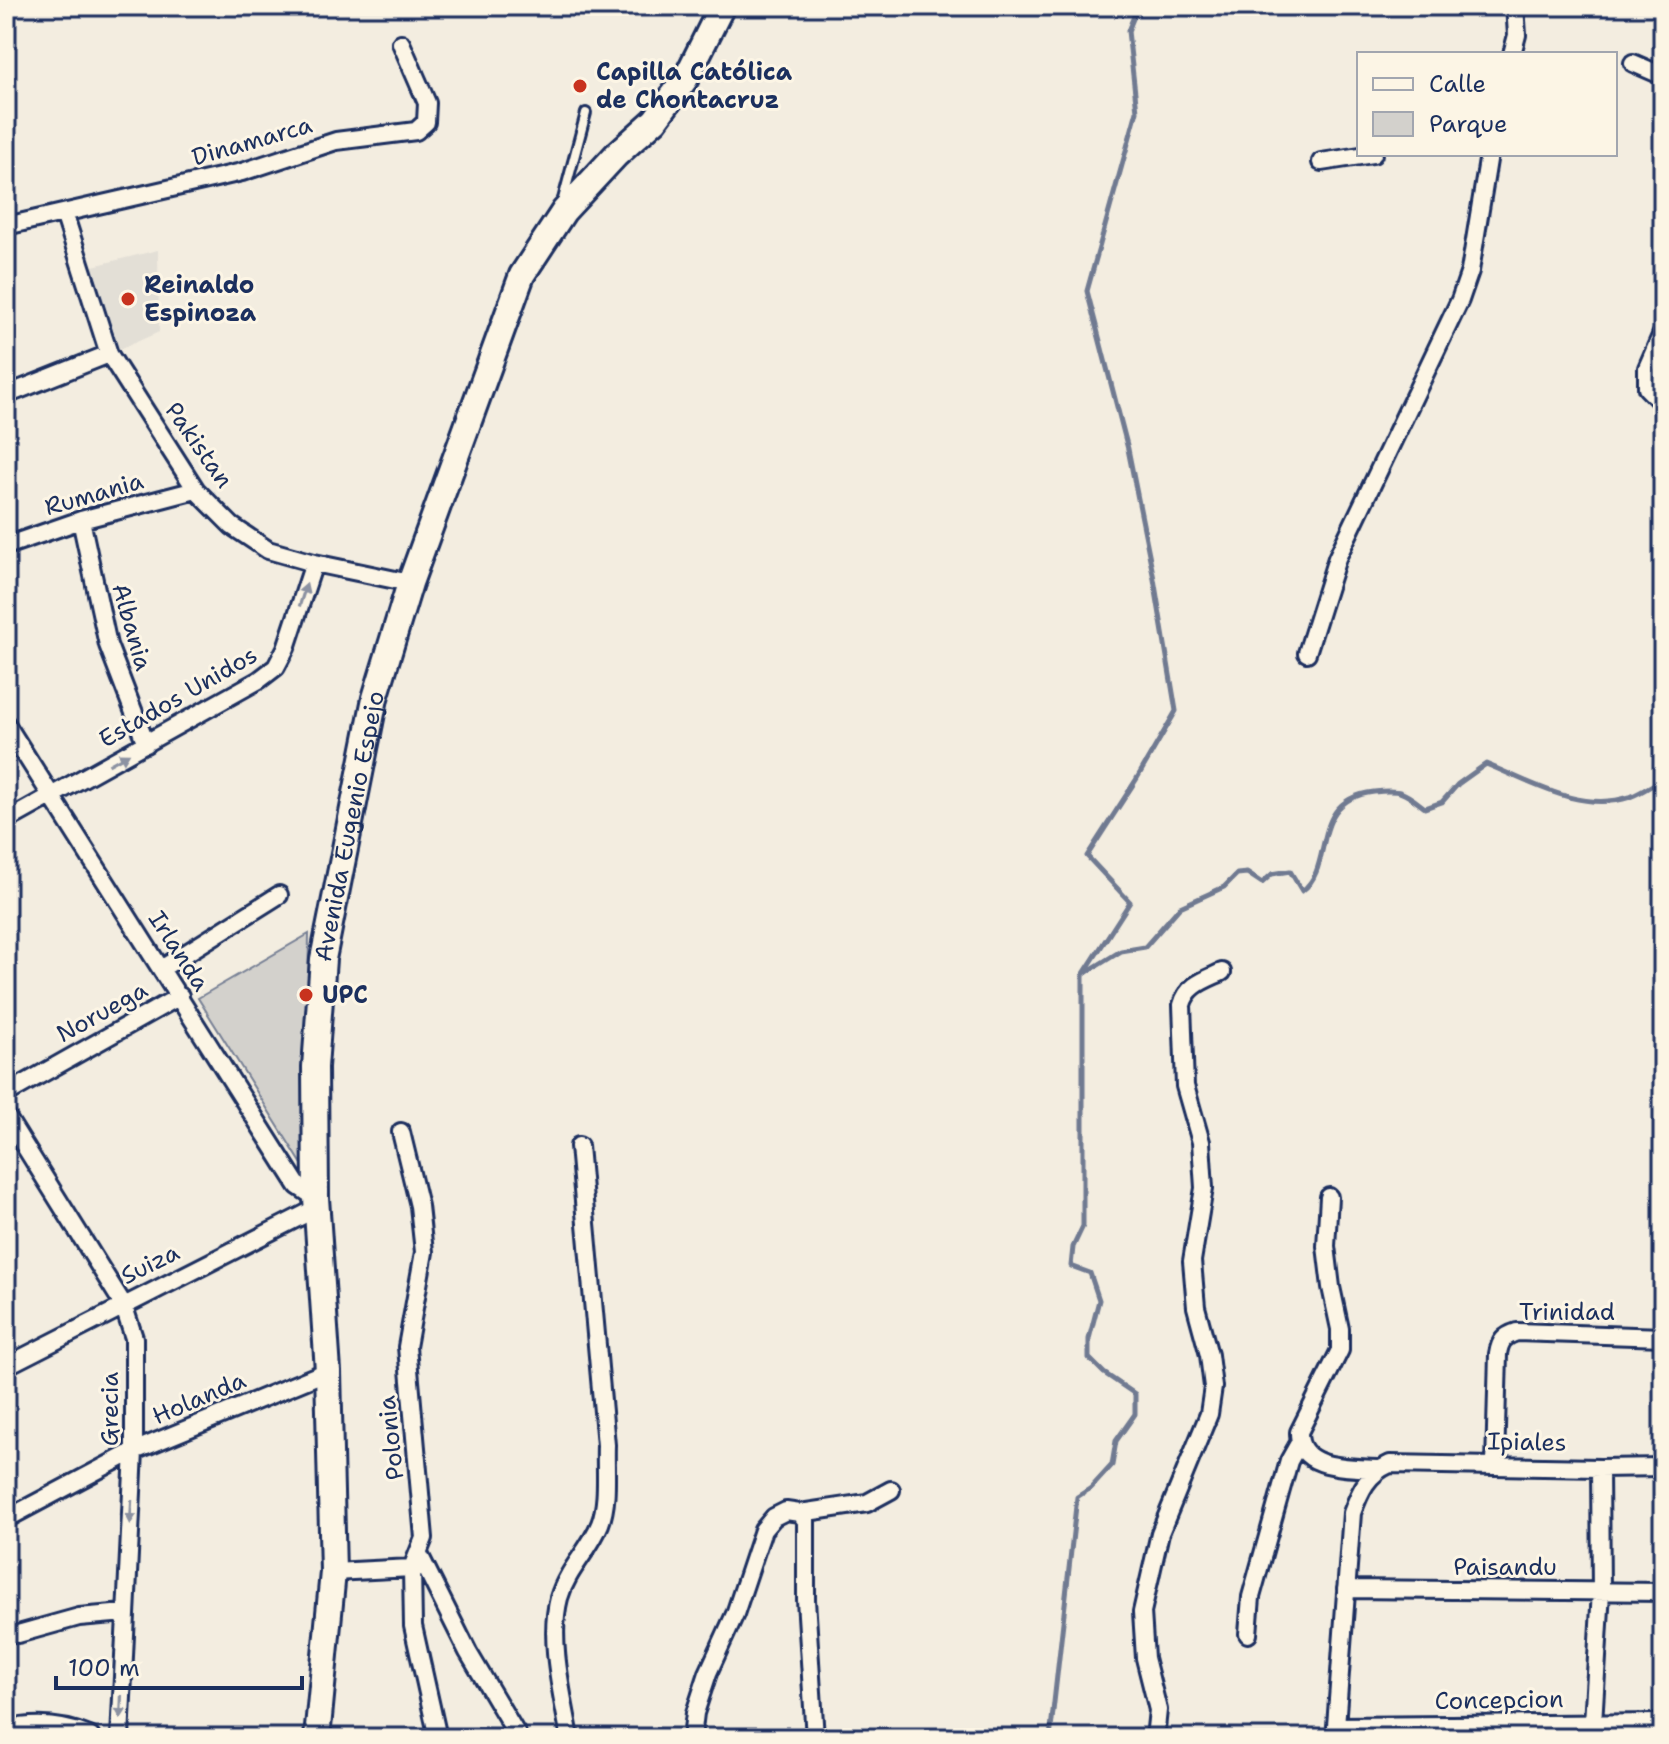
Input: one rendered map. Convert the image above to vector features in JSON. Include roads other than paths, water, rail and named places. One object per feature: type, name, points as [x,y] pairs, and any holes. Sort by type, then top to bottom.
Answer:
[{"type":"main road","name":"Avenida Eugenio Espejo","points":[[317,1738],[333,1572],[328,1371],[316,1203],[315,1067],[323,959],[375,698],[410,583],[512,299],[538,249],[564,211],[616,155],[655,120],[686,78],[722,6]]},
{"type":"street","points":[[1513,52],[1517,35],[1515,6]]},
{"type":"street","name":"Dinamarca","points":[[6,226],[242,172],[336,141],[416,131],[426,122],[427,103],[401,43]]},
{"type":"street","points":[[1633,63],[1663,76]]},
{"type":"street","points":[[1321,162],[1360,156]]},
{"type":"street","points":[[1307,653],[1337,558],[1460,300],[1470,271],[1489,156]]},
{"type":"street","name":"Pakistan","points":[[64,213],[109,354],[196,490],[232,526],[268,550],[410,583]]},
{"type":"street","points":[[1663,331],[1647,368],[1647,388],[1663,404]]},
{"type":"street","points":[[6,395],[109,354]]},
{"type":"street","name":"Rumania","points":[[6,546],[81,520],[196,490]]},
{"type":"street","name":"Albania","points":[[81,520],[108,645],[146,744]]},
{"type":"street","name":"Estados Unidos","points":[[6,821],[259,680],[276,667],[286,648],[314,563]]},
{"type":"street","name":"Irlanda","points":[[6,724],[298,1186],[316,1203]]},
{"type":"street","points":[[161,969],[279,895]]},
{"type":"street","points":[[1155,1738],[1158,1710],[1145,1658],[1142,1612],[1160,1533],[1209,1414],[1213,1387],[1209,1355],[1196,1307],[1192,1261],[1204,1188],[1201,1142],[1185,1086],[1182,1005],[1185,995],[1196,984],[1222,972]]},
{"type":"street","name":"Noruega","points":[[6,1094],[180,996]]},
{"type":"street","name":"Grecia","points":[[6,1116],[123,1304],[134,1338],[134,1451],[120,1738]]},
{"type":"street","name":"Polonia","points":[[401,1132],[419,1206],[424,1252],[407,1347],[424,1538],[416,1561],[413,1626],[438,1738]]},
{"type":"street","points":[[570,1738],[559,1677],[559,1601],[569,1573],[585,1552],[602,1520],[606,1458],[579,1146]]},
{"type":"street","points":[[1248,1634],[1251,1597],[1289,1461],[1298,1445],[1299,1432],[1340,1350],[1340,1329],[1326,1246],[1329,1197]]},
{"type":"street","name":"Suiza","points":[[6,1366],[316,1203]]},
{"type":"street","name":"Trinidad","points":[[1495,1465],[1498,1354],[1500,1342],[1508,1335],[1517,1332],[1663,1337]]},
{"type":"street","name":"Holanda","points":[[6,1519],[134,1451],[328,1371]]},
{"type":"street","name":"Ipiales","points":[[1298,1445],[1307,1457],[1322,1463],[1663,1467]]},
{"type":"street","points":[[1346,1589],[1352,1513],[1364,1483],[1384,1466]]},
{"type":"street","points":[[1593,1723],[1601,1591],[1600,1468]]},
{"type":"street","points":[[692,1738],[695,1713],[708,1673],[735,1614],[763,1530],[774,1517],[786,1511],[800,1513],[867,1503],[891,1490]]},
{"type":"street","points":[[800,1513],[806,1521],[807,1531],[806,1600],[815,1738]]},
{"type":"street","points":[[333,1572],[416,1561],[519,1738]]},
{"type":"street","name":"Paisandu","points":[[1346,1589],[1663,1592]]},
{"type":"street","name":"Concepcion","points":[[1346,1589],[1336,1726],[1663,1723]]},
{"type":"street","points":[[18,1634],[79,1617],[125,1613]]},
{"type":"street","points":[[6,1732],[29,1726],[73,1731],[89,1738]]},
{"type":"lane","points":[[564,211],[561,199],[586,113]]},
{"type":"waterway","points":[[1050,1738],[1077,1497],[1091,1488],[1112,1465],[1116,1441],[1135,1414],[1135,1394],[1104,1373],[1089,1358],[1089,1339],[1099,1300],[1090,1273],[1071,1266],[1073,1247],[1083,1226],[1083,975],[1130,902],[1087,856],[1176,711],[1128,449],[1087,291],[1137,111],[1128,31],[1138,6]]},
{"type":"waterway","points":[[1087,972],[1121,951],[1145,947],[1180,907],[1224,887],[1237,874],[1247,873],[1262,883],[1272,874],[1290,871],[1302,891],[1312,880],[1318,866],[1331,820],[1339,807],[1353,798],[1391,791],[1407,795],[1425,808],[1442,802],[1458,784],[1486,764],[1538,787],[1593,801],[1630,797],[1663,779]]},
{"type":"place","name":"Capilla Católica de Chontacruz","points":[[580,86]]},
{"type":"place","name":"Reinaldo Espinoza","points":[[128,299]]},
{"type":"place","name":"UPC","points":[[306,995]]}]
